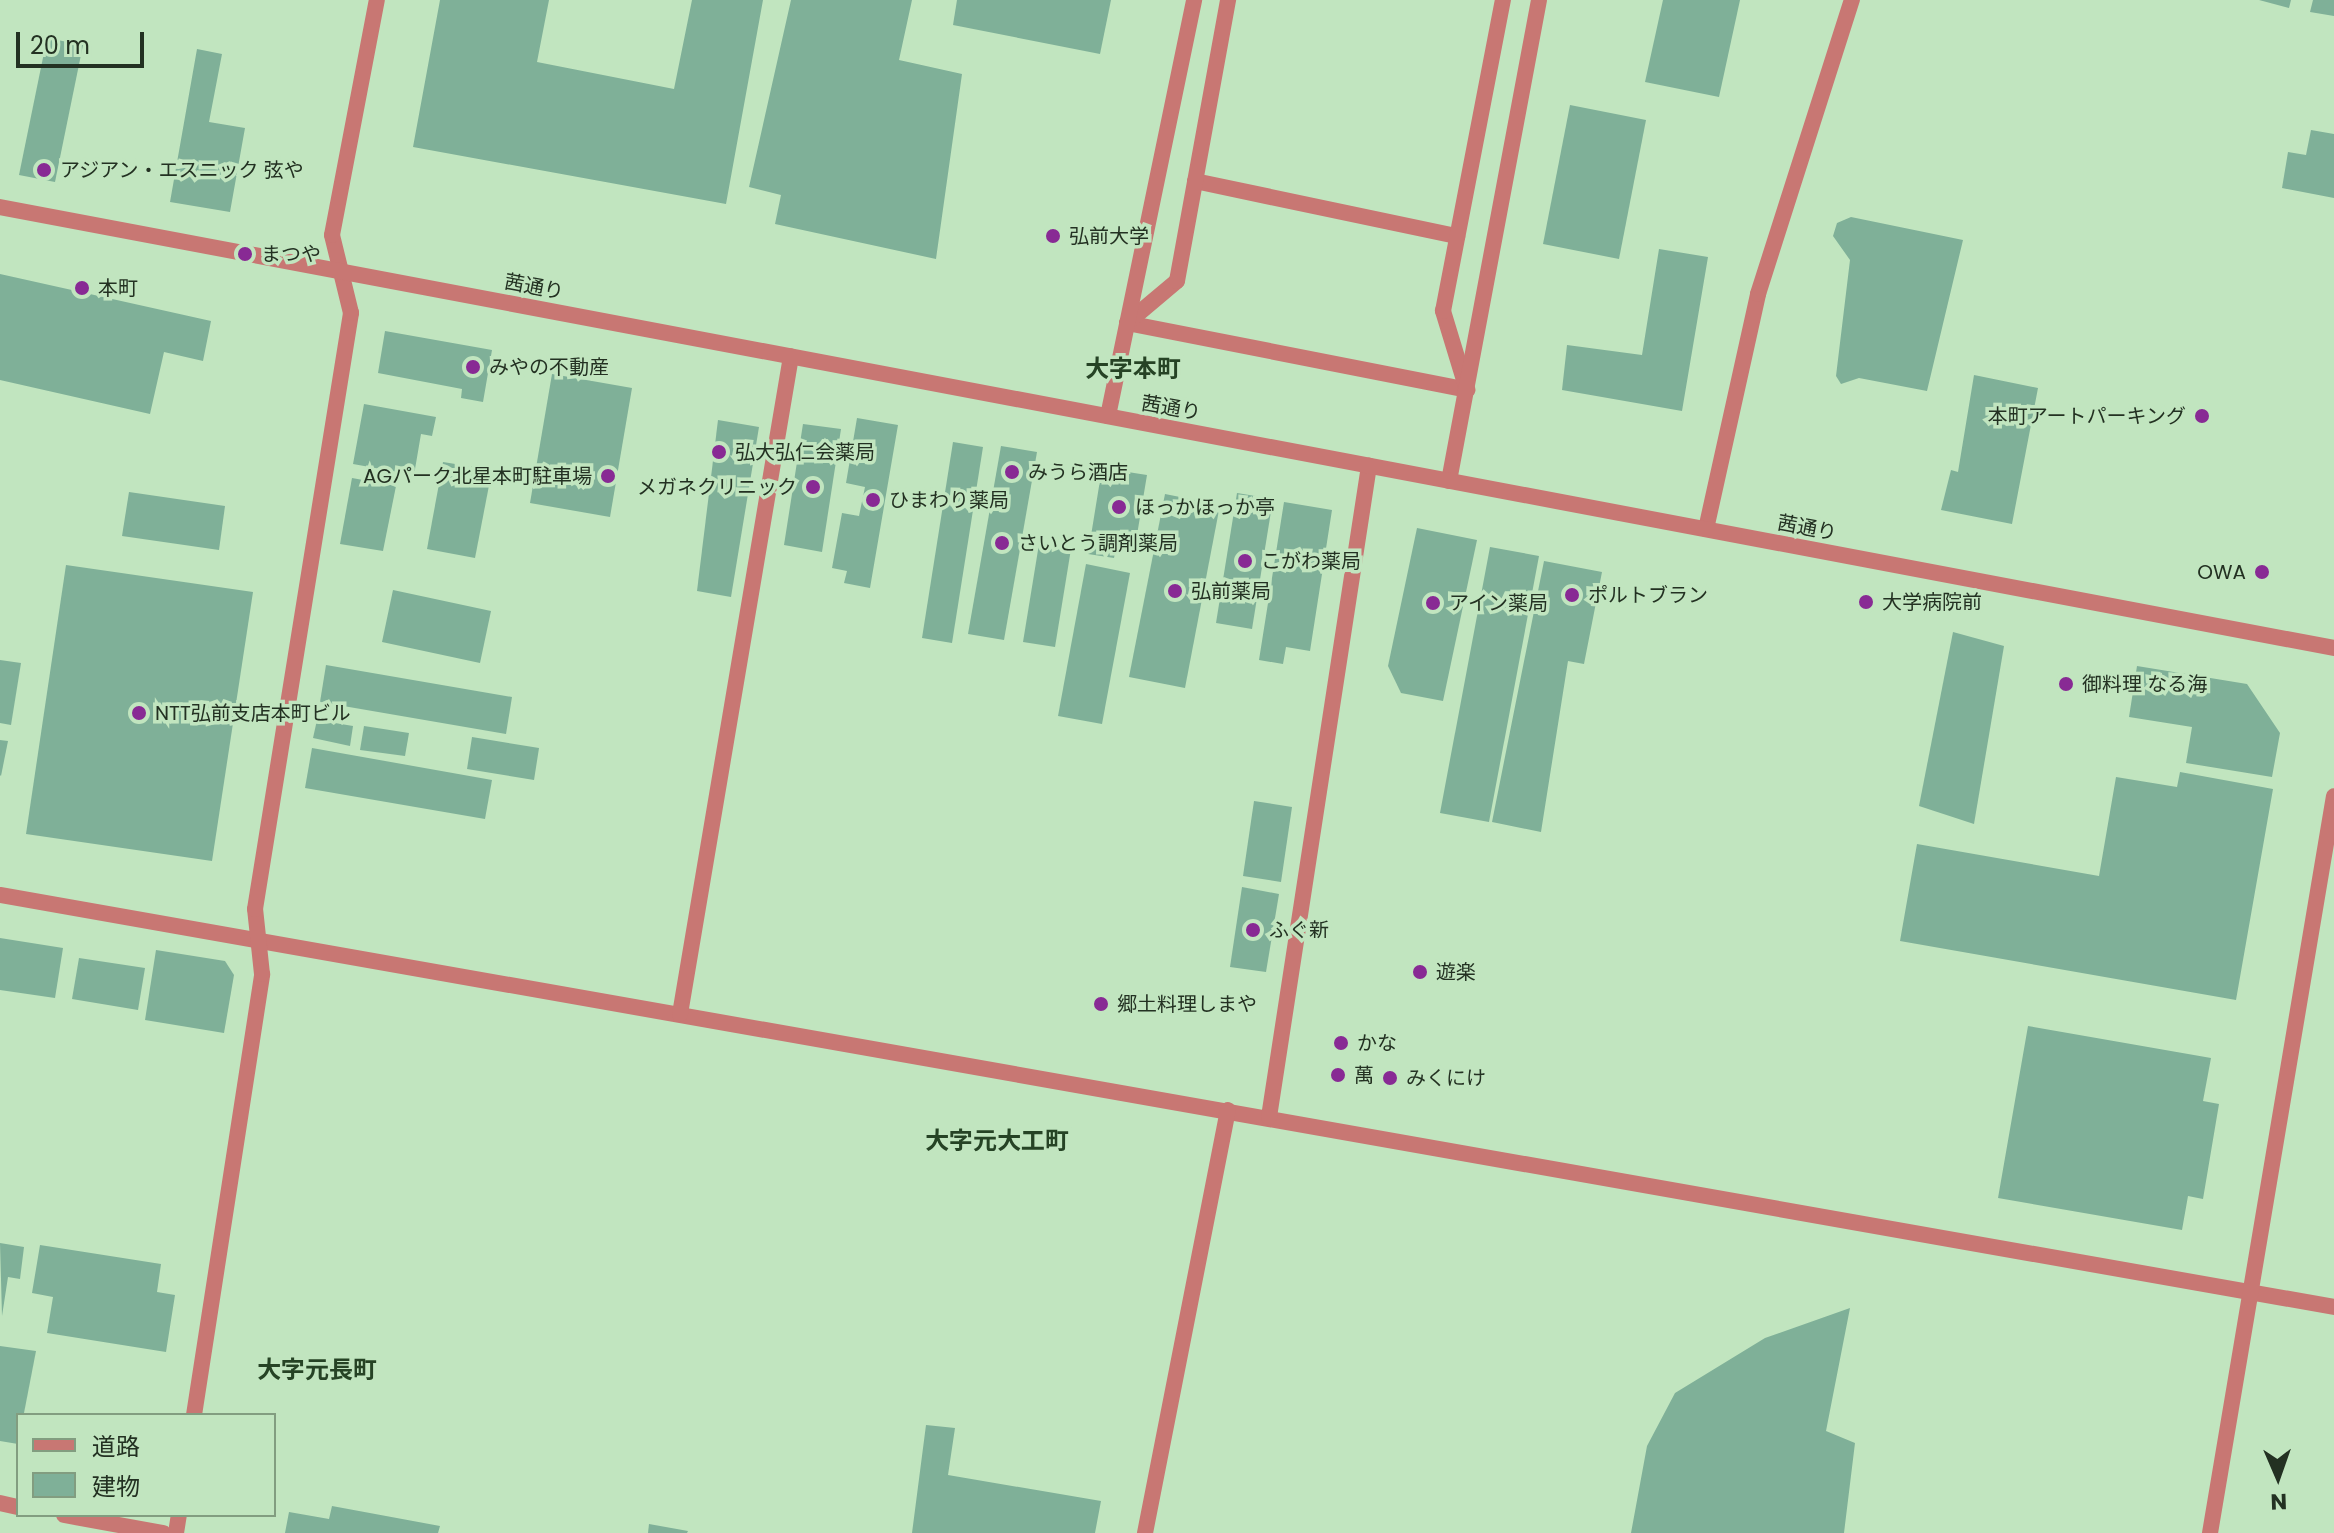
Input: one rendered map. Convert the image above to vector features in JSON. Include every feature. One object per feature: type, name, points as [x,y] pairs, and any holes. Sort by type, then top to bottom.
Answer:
[{"type":"street","points":[[194,1413],[262,974],[255,909],[351,313],[345,272],[332,235],[377,0]]},
{"type":"street","points":[[1108,416],[1194,0]]},
{"type":"street","points":[[1127,323],[1177,281],[1228,0]]},
{"type":"street","points":[[1467,390],[1443,311],[1503,0]]},
{"type":"street","points":[[1449,481],[1539,0]]},
{"type":"street","points":[[1706,529],[1758,294],[1852,0]]},
{"type":"street","points":[[1195,181],[1457,236]]},
{"type":"street","name":"茜通り","points":[[0,207],[2334,648]]},
{"type":"street","points":[[1127,323],[1467,390]]},
{"type":"street","points":[[680,1014],[791,356]]},
{"type":"street","points":[[1269,1117],[1369,466]]},
{"type":"street","points":[[2210,1533],[2256,1291],[2334,796]]},
{"type":"street","points":[[0,895],[2334,1307]]},
{"type":"street","points":[[1145,1533],[1228,1110]]},
{"type":"street","points":[[75,1517],[163,1533]]},
{"type":"building","points":[[440,0],[549,0],[537,62],[674,89],[692,0],[763,0],[726,204],[413,147]]},
{"type":"building","points":[[791,0],[912,0],[899,60],[962,74],[936,259],[775,224],[781,195],[749,187]]},
{"type":"building","points":[[957,0],[1111,0],[1100,54],[953,25]]},
{"type":"building","points":[[1663,0],[1740,0],[1719,97],[1645,82]]},
{"type":"building","points":[[2259,0],[2291,0],[2289,8]]},
{"type":"building","points":[[2313,0],[2334,0],[2334,16],[2310,12]]},
{"type":"building","points":[[47,38],[83,45],[55,182],[19,175]]},
{"type":"building","points":[[197,49],[222,54],[209,122],[245,128],[230,212],[170,202]]},
{"type":"building","points":[[1570,105],[1646,120],[1619,259],[1543,244]]},
{"type":"building","points":[[2311,130],[2334,134],[2334,198],[2282,188],[2288,152],[2306,155]]},
{"type":"building","points":[[1851,217],[1963,240],[1927,391],[1859,378],[1841,384],[1836,376],[1850,260],[1833,236],[1837,223]]},
{"type":"building","points":[[1659,249],[1708,257],[1682,411],[1562,390],[1567,345],[1642,355]]},
{"type":"building","points":[[0,274],[211,321],[203,361],[164,352],[150,414],[0,380]]},
{"type":"building","points":[[385,331],[492,350],[483,402],[461,398],[462,389],[378,373]]},
{"type":"building","points":[[552,374],[632,388],[610,517],[530,503]]},
{"type":"building","points":[[1974,375],[2038,388],[2012,524],[1941,510],[1951,470],[1958,472]]},
{"type":"building","points":[[364,404],[436,417],[432,436],[421,434],[414,475],[353,464]]},
{"type":"building","name":"ひまわり薬局","points":[[857,418],[898,425],[870,588],[844,583],[847,571],[832,568],[842,513],[859,516],[865,487],[846,483]]},
{"type":"building","points":[[718,420],[759,427],[731,597],[697,591]]},
{"type":"building","name":"メガネクリニック","points":[[803,424],[841,429],[822,552],[784,545]]},
{"type":"building","points":[[953,442],[983,447],[952,643],[922,638]]},
{"type":"building","name":"さいとう調剤薬局","points":[[1001,446],[1037,452],[1004,640],[968,634]]},
{"type":"building","points":[[443,462],[492,470],[475,558],[427,549]]},
{"type":"building","name":"ほっかほっか亭","points":[[1102,468],[1147,475],[1136,541],[1118,538],[1114,558],[1088,554]]},
{"type":"building","points":[[352,478],[396,486],[383,551],[340,544]]},
{"type":"building","points":[[129,492],[225,506],[219,550],[122,536]]},
{"type":"building","name":"こがわ薬局","points":[[1237,493],[1273,499],[1252,629],[1216,623]]},
{"type":"building","name":"弘前薬局","points":[[1165,494],[1220,505],[1185,688],[1129,677]]},
{"type":"building","points":[[1284,502],[1332,510],[1310,651],[1286,647],[1283,664],[1259,660]]},
{"type":"building","name":"アイン薬局","points":[[1417,528],[1477,540],[1443,701],[1401,693],[1388,666]]},
{"type":"building","points":[[1039,544],[1071,549],[1055,647],[1023,642]]},
{"type":"building","points":[[1490,547],[1539,556],[1489,822],[1440,813]]},
{"type":"building","points":[[1544,561],[1602,572],[1584,664],[1568,661],[1541,832],[1492,822]]},
{"type":"building","points":[[1086,564],[1130,573],[1102,724],[1058,716]]},
{"type":"building","name":"NTT弘前支店本町ビル","points":[[66,565],[253,592],[212,861],[26,834]]},
{"type":"building","points":[[393,590],[491,611],[480,663],[382,642]]},
{"type":"building","points":[[1953,632],[2004,646],[1974,824],[1919,806]]},
{"type":"building","points":[[0,660],[21,663],[11,725],[0,723]]},
{"type":"building","points":[[326,665],[512,697],[506,734],[320,702]]},
{"type":"building","points":[[2137,666],[2247,684],[2280,733],[2272,777],[2186,763],[2192,727],[2129,717]]},
{"type":"building","points":[[317,720],[353,726],[350,746],[313,738]]},
{"type":"building","points":[[364,726],[409,733],[405,756],[360,750]]},
{"type":"building","points":[[472,737],[539,748],[534,780],[467,769]]},
{"type":"building","points":[[0,740],[8,741],[1,776],[0,775]]},
{"type":"building","points":[[312,748],[492,780],[485,819],[305,788]]},
{"type":"building","points":[[2180,772],[2273,789],[2236,1000],[1900,941],[1917,844],[2099,876],[2116,777],[2177,787]]},
{"type":"building","points":[[1254,801],[1292,807],[1281,882],[1243,876]]},
{"type":"building","points":[[1242,887],[1279,894],[1266,972],[1230,967]]},
{"type":"building","points":[[0,938],[63,948],[55,998],[0,990]]},
{"type":"building","points":[[156,950],[225,961],[234,975],[224,1033],[145,1020]]},
{"type":"building","points":[[79,958],[145,968],[138,1010],[72,999]]},
{"type":"building","points":[[2028,1026],[2211,1058],[2203,1101],[2219,1104],[2203,1199],[2188,1196],[2182,1230],[1998,1198]]},
{"type":"building","points":[[0,1243],[24,1247],[20,1279],[8,1277],[2,1316]]},
{"type":"building","points":[[40,1245],[161,1264],[157,1292],[175,1295],[166,1352],[47,1333],[53,1297],[32,1293]]},
{"type":"building","points":[[1850,1308],[1826,1431],[1855,1443],[1844,1533],[1631,1533],[1647,1446],[1675,1393],[1765,1338]]},
{"type":"building","points":[[0,1346],[36,1351],[24,1413],[16,1413],[16,1444],[0,1441]]},
{"type":"building","points":[[926,1425],[955,1428],[948,1475],[1101,1501],[1095,1533],[912,1533]]},
{"type":"building","points":[[332,1506],[440,1526],[438,1533],[285,1533],[289,1512],[329,1519]]},
{"type":"building","points":[[649,1524],[688,1531],[648,1533]]},
{"type":"place","name":"アジアン・エスニック 弦や","points":[[44,170]]},
{"type":"place","name":"弘前大学","points":[[1053,236]]},
{"type":"place","name":"まつや","points":[[245,254]]},
{"type":"place","name":"本町","points":[[82,288]]},
{"type":"place","name":"みやの不動産","points":[[473,367]]},
{"type":"place","name":"本町アートパーキング","points":[[2202,416]]},
{"type":"place","name":"弘大弘仁会薬局","points":[[719,452]]},
{"type":"place","name":"みうら酒店","points":[[1012,472]]},
{"type":"place","name":"AGパーク北星本町駐車場","points":[[608,476]]},
{"type":"place","name":"メガネクリニック","points":[[813,487]]},
{"type":"place","name":"ひまわり薬局","points":[[873,500]]},
{"type":"place","name":"ほっかほっか亭","points":[[1119,507]]},
{"type":"place","name":"さいとう調剤薬局","points":[[1002,543]]},
{"type":"place","name":"こがわ薬局","points":[[1245,561]]},
{"type":"place","name":"OWA","points":[[2262,572]]},
{"type":"place","name":"弘前薬局","points":[[1175,591]]},
{"type":"place","name":"ポルトブラン","points":[[1572,595]]},
{"type":"place","name":"大学病院前","points":[[1866,602]]},
{"type":"place","name":"アイン薬局","points":[[1433,603]]},
{"type":"place","name":"御料理 なる海","points":[[2066,684]]},
{"type":"place","name":"NTT弘前支店本町ビル","points":[[139,713]]},
{"type":"place","name":"ふぐ新","points":[[1253,930]]},
{"type":"place","name":"遊楽","points":[[1420,972]]},
{"type":"place","name":"郷土料理しまや","points":[[1101,1004]]},
{"type":"place","name":"かな","points":[[1341,1043]]},
{"type":"place","name":"萬","points":[[1338,1075]]},
{"type":"place","name":"みくにけ","points":[[1390,1078]]},
{"type":"district","name":"大字本町","points":[[1133,369]]},
{"type":"district","name":"大字元大工町","points":[[997,1141]]},
{"type":"district","name":"大字元長町","points":[[317,1370]]}]
